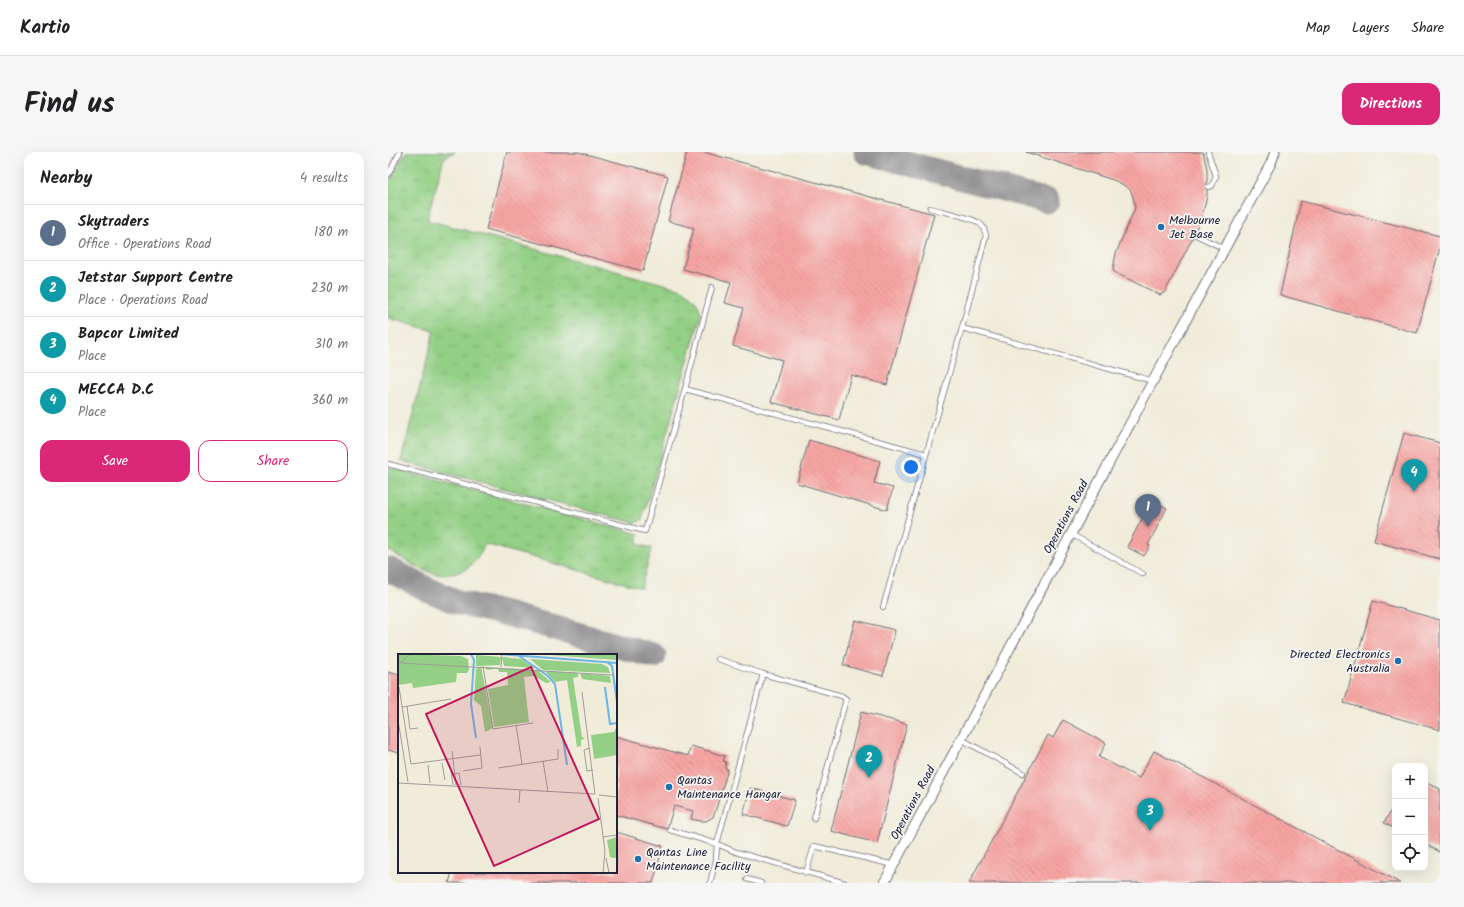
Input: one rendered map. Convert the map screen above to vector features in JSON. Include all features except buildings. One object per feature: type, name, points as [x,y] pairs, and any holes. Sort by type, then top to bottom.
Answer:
[{"type":"street","name":"Operations Road","points":[[1271,164],[1275,152]]},
{"type":"street","name":"Operations Road","points":[[884,883],[1153,381],[1271,164],[1280,152]]},
{"type":"lane","points":[[388,175],[400,152]]},
{"type":"lane","points":[[1208,152],[1216,176],[1212,186],[1208,187]]},
{"type":"lane","points":[[883,607],[962,328],[986,236],[985,229],[980,223],[972,219],[930,208]]},
{"type":"lane","points":[[1194,234],[1225,249]]},
{"type":"lane","points":[[388,464],[645,531],[712,286]]},
{"type":"lane","points":[[962,328],[1153,381]]},
{"type":"lane","points":[[685,389],[926,454]]},
{"type":"lane","points":[[1071,534],[1143,574]]},
{"type":"lane","points":[[718,659],[763,674],[842,696],[846,699],[814,818]]},
{"type":"lane","points":[[710,883],[716,860],[717,844],[763,674]]},
{"type":"lane","points":[[961,739],[1023,773]]},
{"type":"lane","points":[[670,830],[717,844],[736,852],[845,883]]},
{"type":"lane","points":[[806,873],[814,846],[894,865]]},
{"type":"lane","points":[[747,879],[761,883]]},
{"type":"green space","points":[[406,152],[455,152],[444,158],[427,220],[682,289],[697,303],[701,315],[642,520],[635,523],[401,461],[434,331],[388,318],[388,185]]},
{"type":"green space","points":[[388,467],[639,534],[637,544],[652,548],[641,588],[485,544],[473,563],[467,568],[456,573],[446,575],[436,574],[416,567],[388,550]]},
{"type":"taxiway","points":[[866,152],[1047,201]]},
{"type":"taxiway","points":[[388,569],[429,590],[460,603],[510,615],[654,656]]},
{"type":"place","name":"Melbourne Jet Base","points":[[1161,227]]},
{"type":"place","name":"MECCA D.C","points":[[1414,492]]},
{"type":"place","name":"Skytraders","points":[[1148,527]]},
{"type":"place","name":"Directed Electronics Australia","points":[[1398,661]]},
{"type":"place","name":"Jetstar Support Centre","points":[[869,778]]},
{"type":"place","name":"Qantas Maintenance Hangar","points":[[669,787]]},
{"type":"place","name":"Bapcor Limited","points":[[1150,831]]},
{"type":"place","name":"Qantas Line Maintenance Facility","points":[[638,859]]}]
